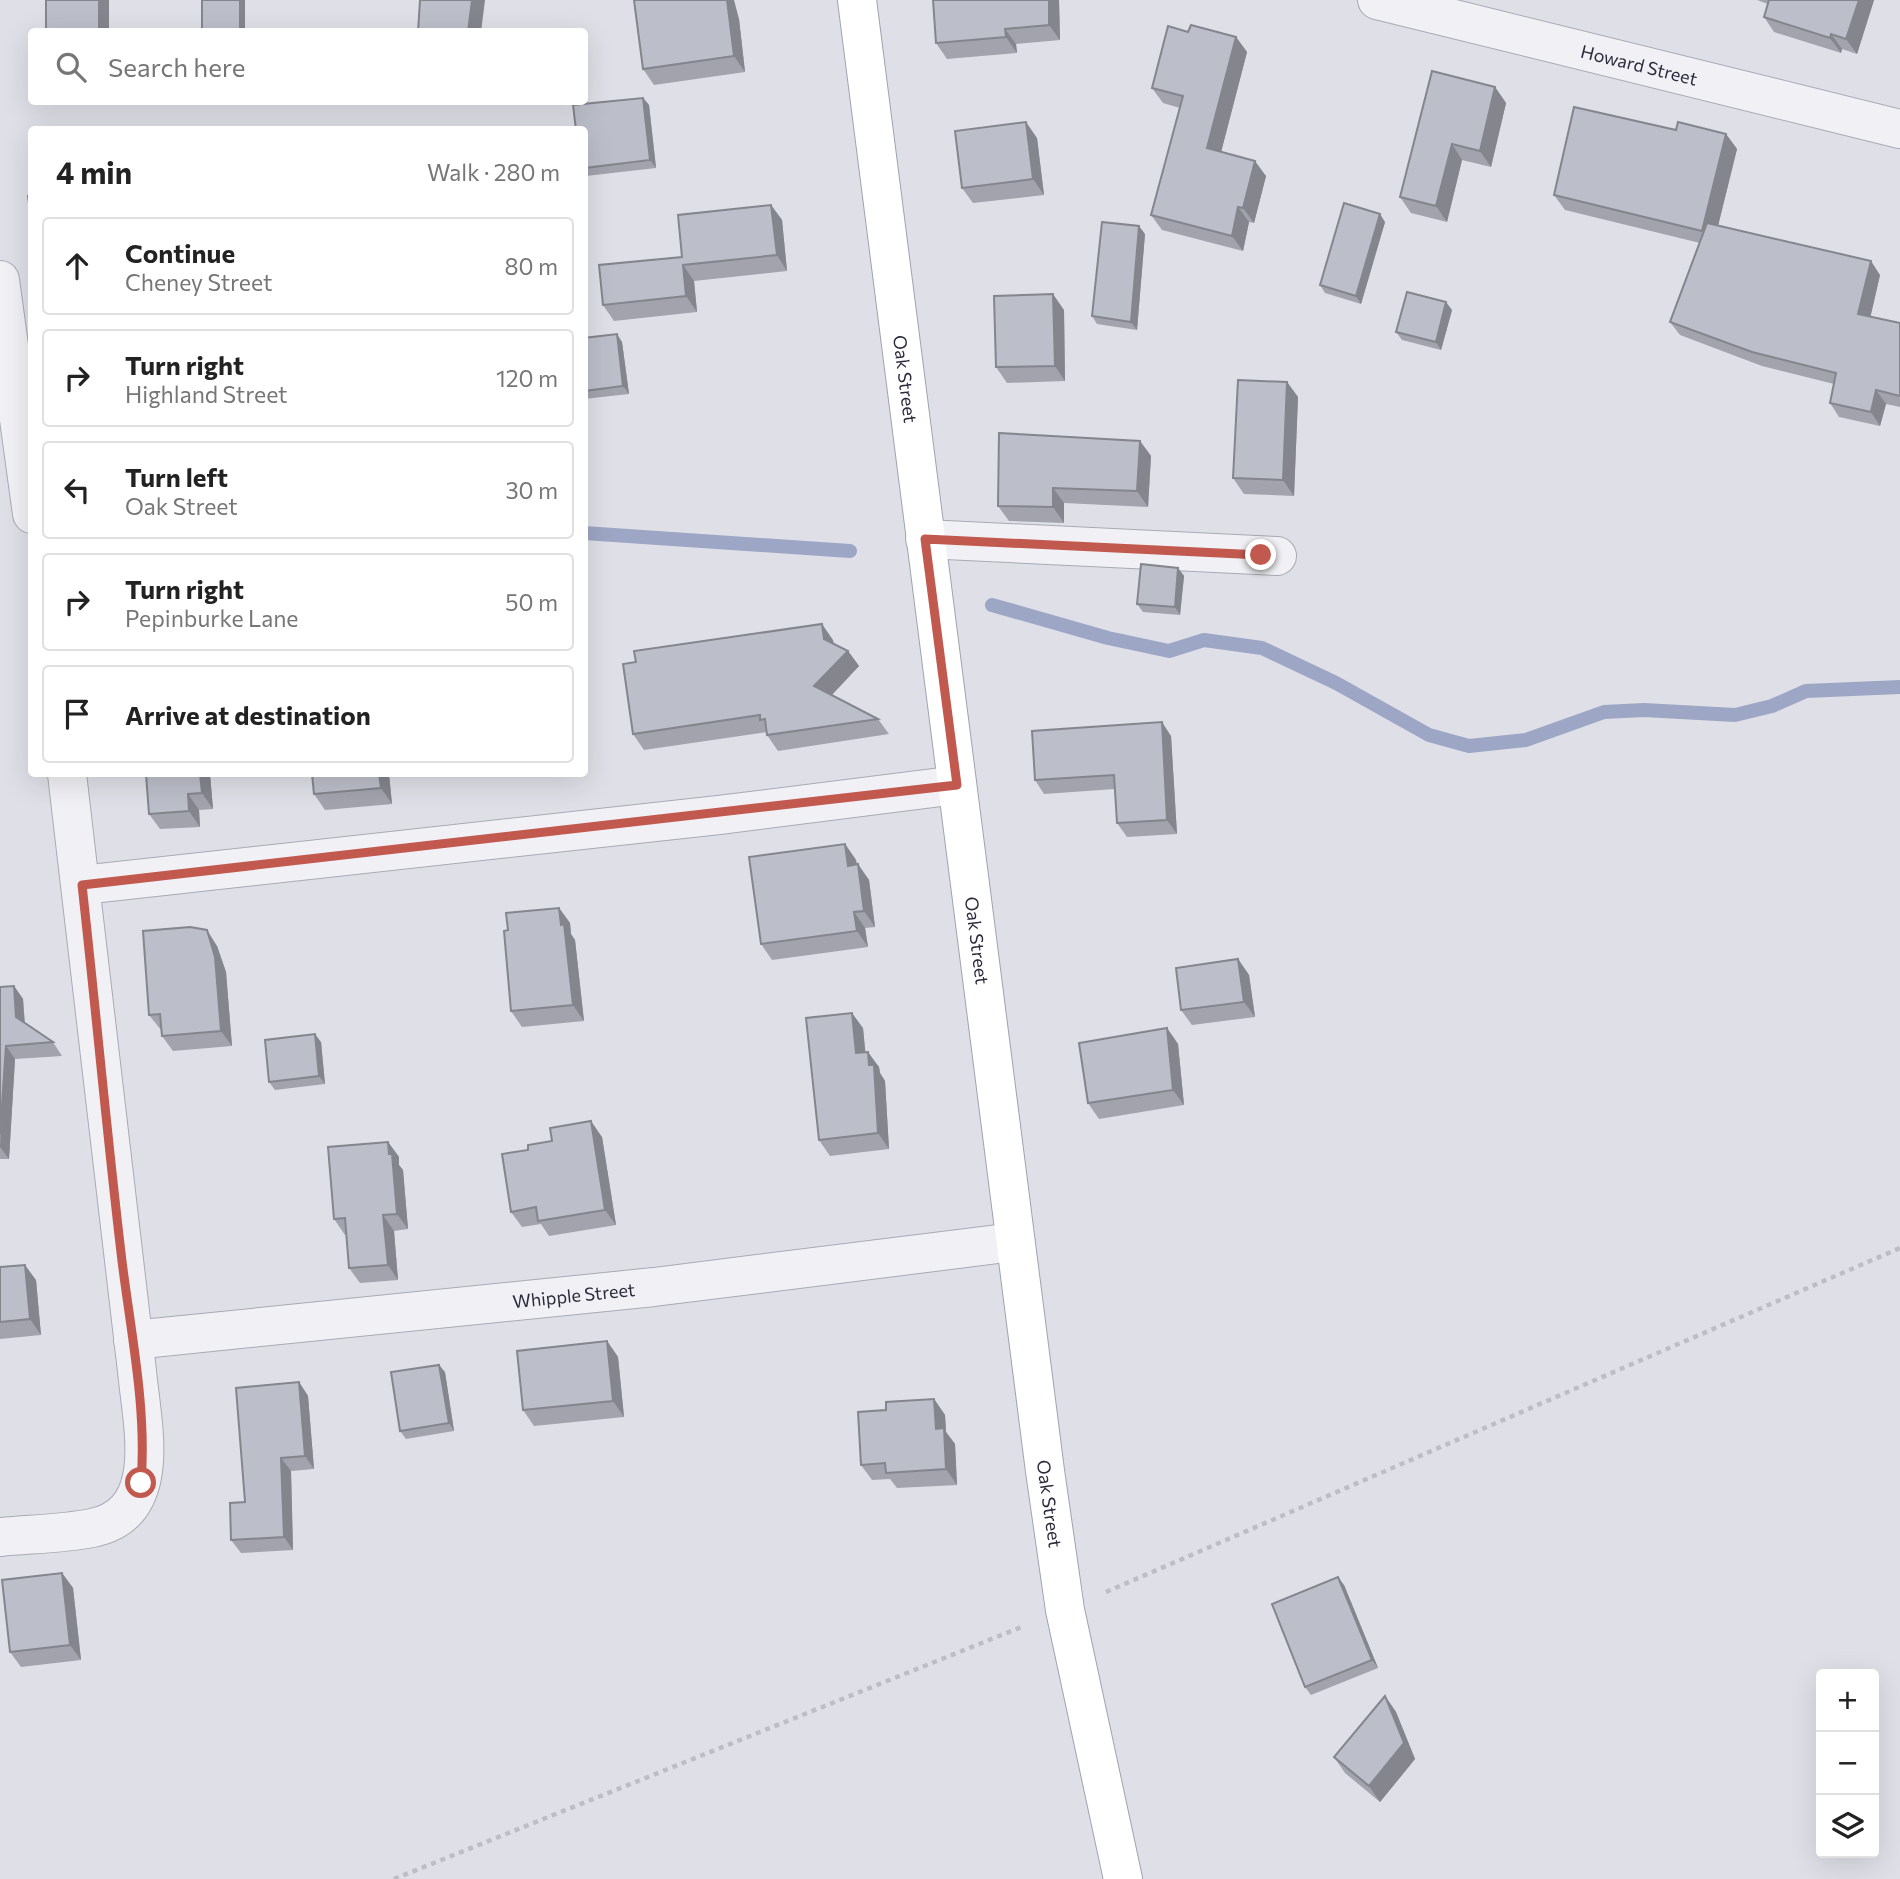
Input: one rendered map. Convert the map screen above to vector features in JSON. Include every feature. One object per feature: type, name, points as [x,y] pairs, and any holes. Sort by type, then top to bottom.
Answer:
[{"type":"main road","name":"Oak Street","points":[[857,0],[1014,1242],[1065,1610],[1124,1879]]},
{"type":"street","name":"Howard Street","points":[[1377,0],[1898,124]]},
{"type":"street","points":[[0,279],[28,485]]},
{"type":"street","points":[[925,539],[1277,556]]},
{"type":"street","points":[[0,1536],[92,1528],[115,1520],[130,1508],[141,1483],[144,1451],[82,885],[67,777]]},
{"type":"street","points":[[82,885],[957,785]]},
{"type":"street","name":"Whipple Street","points":[[133,1340],[585,1295],[1014,1242]]},
{"type":"path","points":[[394,1879],[1065,1610],[1900,1248]]},
{"type":"building","points":[[46,0],[99,0],[99,28],[46,28]]},
{"type":"building","points":[[202,0],[240,0],[240,28],[202,28]]},
{"type":"building","points":[[420,0],[472,0],[468,28],[418,28]]},
{"type":"building","points":[[634,0],[727,0],[734,56],[643,69]]},
{"type":"building","points":[[933,0],[1049,0],[1049,25],[1005,29],[1006,37],[936,43]]},
{"type":"building","points":[[1769,0],[1859,0],[1846,39],[1831,34],[1830,38],[1764,17]]},
{"type":"building","points":[[1191,25],[1236,37],[1207,148],[1255,161],[1243,208],[1238,207],[1232,236],[1151,215],[1183,96],[1152,88],[1168,26],[1188,32]]},
{"type":"building","points":[[1432,71],[1495,87],[1480,151],[1452,144],[1436,206],[1400,197]]},
{"type":"building","points":[[643,98],[650,160],[588,168],[588,126],[576,126],[573,105]]},
{"type":"building","points":[[1574,107],[1676,130],[1678,122],[1726,134],[1702,231],[1554,195]]},
{"type":"building","points":[[1026,122],[1033,179],[962,188],[955,131]]},
{"type":"building","points":[[1344,203],[1380,214],[1356,296],[1320,285]]},
{"type":"building","points":[[771,205],[777,255],[683,265],[686,296],[603,305],[599,265],[682,257],[678,215]]},
{"type":"building","points":[[1102,222],[1139,226],[1131,322],[1092,316]]},
{"type":"building","points":[[1707,223],[1871,261],[1858,314],[1900,323],[1900,396],[1876,390],[1871,412],[1830,403],[1836,373],[1752,352],[1670,322]]},
{"type":"building","points":[[1407,292],[1446,302],[1436,342],[1396,332]]},
{"type":"building","points":[[1053,294],[1055,366],[996,367],[994,296]]},
{"type":"building","points":[[617,334],[623,386],[588,390],[588,338]]},
{"type":"building","points":[[1238,380],[1287,382],[1283,480],[1233,478]]},
{"type":"building","points":[[999,433],[1140,441],[1137,491],[1053,488],[1053,507],[998,506]]},
{"type":"building","points":[[1141,564],[1178,568],[1175,607],[1137,604]]},
{"type":"building","points":[[822,624],[824,639],[848,651],[814,686],[878,719],[767,735],[765,719],[760,720],[760,715],[633,734],[623,664],[636,662],[634,651]]},
{"type":"building","points":[[1162,722],[1167,820],[1117,823],[1114,775],[1035,780],[1032,731]]},
{"type":"building","points":[[146,777],[200,777],[202,793],[188,794],[189,811],[149,814]]},
{"type":"building","points":[[312,777],[379,777],[381,788],[314,794]]},
{"type":"building","points":[[845,844],[848,866],[858,864],[864,911],[854,912],[857,931],[761,944],[749,857]]},
{"type":"building","points":[[559,908],[561,925],[564,924],[573,1005],[511,1011],[504,931],[508,930],[506,913]]},
{"type":"building","points":[[190,927],[207,930],[215,957],[221,1031],[162,1036],[160,1014],[149,1015],[143,931]]},
{"type":"building","points":[[1238,959],[1244,1002],[1181,1010],[1176,968]]},
{"type":"building","points":[[14,986],[16,1017],[53,1042],[6,1046],[0,1134],[0,987]]},
{"type":"building","points":[[852,1013],[856,1053],[868,1052],[869,1065],[874,1065],[878,1133],[819,1140],[806,1018]]},
{"type":"building","points":[[1167,1028],[1173,1090],[1088,1103],[1079,1043]]},
{"type":"building","points":[[315,1034],[319,1076],[269,1082],[265,1040]]},
{"type":"building","points":[[591,1121],[605,1210],[538,1221],[536,1207],[511,1212],[502,1154],[528,1150],[528,1145],[552,1141],[550,1128]]},
{"type":"building","points":[[388,1142],[389,1154],[392,1154],[397,1214],[383,1215],[388,1265],[349,1268],[345,1218],[334,1219],[328,1147]]},
{"type":"building","points":[[25,1265],[30,1319],[0,1322],[0,1267]]},
{"type":"building","points":[[607,1341],[613,1401],[523,1410],[517,1351]]},
{"type":"building","points":[[439,1365],[449,1423],[400,1431],[391,1372]]},
{"type":"building","points":[[299,1382],[305,1456],[281,1458],[284,1537],[231,1540],[230,1503],[245,1502],[236,1388]]},
{"type":"building","points":[[934,1399],[936,1429],[944,1428],[946,1469],[886,1473],[885,1463],[861,1465],[858,1412],[886,1410],[886,1402]]},
{"type":"building","points":[[62,1573],[70,1645],[10,1652],[2,1580]]},
{"type":"building","points":[[1338,1577],[1372,1660],[1305,1687],[1272,1604]]},
{"type":"building","points":[[1385,1696],[1404,1743],[1369,1786],[1334,1757]]},
{"type":"waterway","points":[[588,533],[850,551]]},
{"type":"waterway","points":[[992,605],[1108,638],[1169,651],[1204,640],[1262,648],[1336,683],[1429,735],[1469,746],[1526,740],[1604,712],[1644,710],[1735,715],[1772,706],[1806,691],[1900,687]]},
{"type":"route","points":[[141,1483],[144,1451],[137,1371],[122,1260],[82,885],[719,815],[957,785],[925,539],[1261,555]]}]
